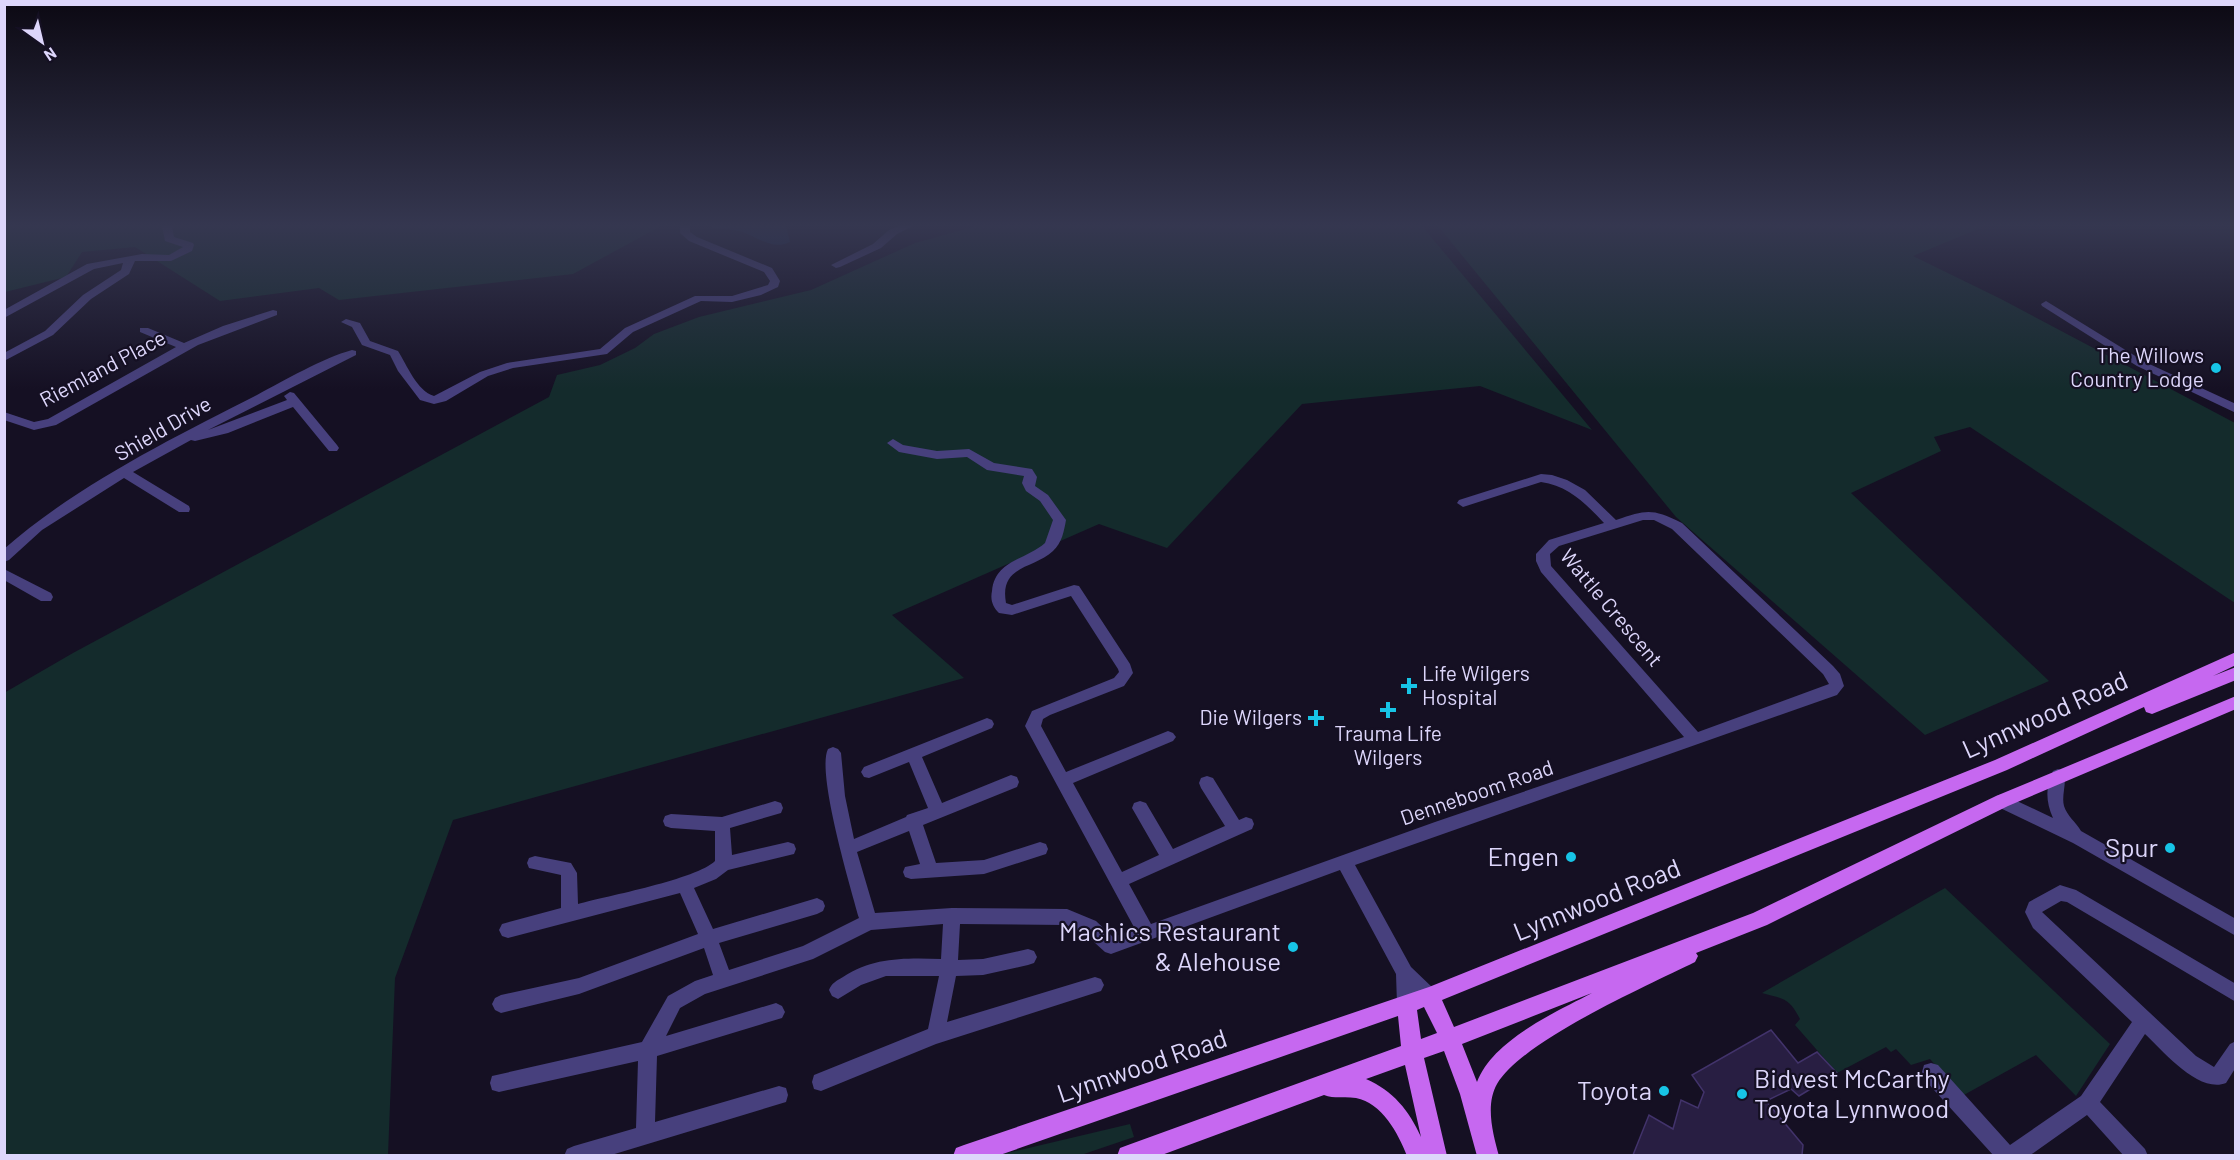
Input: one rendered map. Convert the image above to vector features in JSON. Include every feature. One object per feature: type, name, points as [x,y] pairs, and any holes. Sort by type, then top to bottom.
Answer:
[{"type":"main road","name":"Lynnwood Road","points":[[964,1155],[1429,996],[1915,801],[2072,734],[2235,658]]},
{"type":"main road","points":[[2072,734],[2123,718],[2235,673]]},
{"type":"main road","points":[[1480,1125],[1488,1079],[1501,1061],[1564,1018],[2002,801],[2235,702]]},
{"type":"main road","points":[[1128,1155],[1412,1050],[1451,1038],[1760,919]]},
{"type":"main road","points":[[1429,996],[1451,1038],[1488,1155]]},
{"type":"main road","points":[[1406,1004],[1412,1050],[1436,1155]]},
{"type":"main road","points":[[1297,1094],[1348,1085],[1380,1097],[1403,1119],[1418,1155]]},
{"type":"street","points":[[4,315],[65,280]]},
{"type":"street","points":[[4,358],[49,333],[87,297],[113,280]]},
{"type":"street","points":[[346,322],[356,325],[366,343],[394,353],[402,369],[424,397],[438,400],[484,374],[504,367],[603,352],[629,330],[697,299],[739,298],[766,291],[775,285],[774,280]]},
{"type":"street","points":[[2046,304],[2142,364],[2235,409]]},
{"type":"street","name":"Riemland Place","points":[[4,416],[34,426],[52,422],[185,347],[234,326],[273,313]]},
{"type":"street","name":"Riemland Place","points":[[144,330],[185,347]]},
{"type":"street","name":"Shield Drive","points":[[4,557],[37,527],[56,514],[182,439],[281,386],[352,353]]},
{"type":"street","points":[[281,386],[333,448]]},
{"type":"street","points":[[182,439],[224,430],[294,402]]},
{"type":"street","points":[[893,443],[899,448],[938,455],[969,453],[992,467],[1028,472],[1031,477],[1028,483],[1030,488],[1044,498],[1060,520],[1058,534],[1048,548],[1011,566],[1003,574],[999,584],[999,603],[1004,609],[1020,608],[1063,592],[1076,592],[1125,668],[1126,673],[1119,682],[1045,711],[1034,720],[1036,732],[1148,934]]},
{"type":"street","points":[[125,473],[184,509]]},
{"type":"street","points":[[1463,503],[1541,478],[1552,479],[1575,488],[1612,524]]},
{"type":"street","name":"Wattle Crescent","points":[[1695,739],[1546,569],[1542,561],[1545,549],[1554,543],[1612,524],[1643,516],[1656,516],[1677,526],[1828,670]]},
{"type":"street","points":[[4,573],[46,597]]},
{"type":"street","name":"Denneboom Road","points":[[952,916],[1067,917],[1090,927],[1112,946],[1435,829],[1832,691],[1837,686],[1835,678],[1828,670]]},
{"type":"street","points":[[869,772],[987,724]]},
{"type":"street","points":[[1064,780],[1168,737]]},
{"type":"street","points":[[833,753],[834,784],[869,922]]},
{"type":"street","points":[[913,754],[937,810]]},
{"type":"street","points":[[2058,776],[2054,790],[2055,806],[2059,816],[2079,838]]},
{"type":"street","points":[[849,848],[937,810],[1011,782]]},
{"type":"street","points":[[1118,881],[1241,826],[1207,783]]},
{"type":"street","points":[[2002,801],[2079,838],[2235,928]]},
{"type":"street","points":[[671,821],[722,824],[775,808]]},
{"type":"street","points":[[1140,808],[1169,858]]},
{"type":"street","points":[[913,820],[931,871]]},
{"type":"street","points":[[722,824],[726,858],[724,864]]},
{"type":"street","points":[[508,930],[684,884],[715,872],[724,864],[788,849]]},
{"type":"street","points":[[911,873],[984,867],[1040,849]]},
{"type":"street","points":[[535,863],[566,868],[569,873],[570,914]]},
{"type":"street","points":[[1345,863],[1405,973],[1429,996]]},
{"type":"street","points":[[684,884],[715,953],[723,978]]},
{"type":"street","points":[[2235,994],[2070,895],[2060,893],[2035,907],[2033,912],[2038,922],[2189,1063],[2211,1076],[2219,1076],[2235,1050]]},
{"type":"street","points":[[501,1004],[579,986],[707,939],[817,906]]},
{"type":"street","points":[[645,1134],[648,1050],[674,1002],[685,994],[723,978],[807,953],[869,922],[952,916],[949,968],[936,1035]]},
{"type":"street","points":[[838,990],[861,975],[894,965],[949,968],[987,966],[1028,957]]},
{"type":"street","points":[[1405,973],[1406,1004]]},
{"type":"street","points":[[821,1082],[936,1035],[1095,985]]},
{"type":"street","points":[[499,1083],[648,1050],[776,1012]]},
{"type":"street","points":[[1931,1072],[2009,1155],[2088,1103],[2143,1021]]},
{"type":"street","points":[[574,1155],[779,1095]]},
{"type":"street","points":[[2088,1103],[2138,1155]]},
{"type":"green space","points":[[5,280],[53,280],[5,292]]},
{"type":"green space","points":[[187,280],[518,280],[339,300],[319,288],[220,301]]},
{"type":"green space","points":[[833,280],[1467,280],[1592,430],[1480,386],[1302,404],[1167,548],[1099,524],[892,615],[964,678],[453,820],[395,978],[388,1155],[5,1155],[4,693],[73,653],[549,397],[557,375],[600,365],[635,348],[654,334],[699,317],[811,290]]},
{"type":"green space","points":[[1482,280],[1962,280],[2235,423],[2235,603],[1970,427],[1934,437],[1941,451],[1851,493],[2049,681],[1925,735],[1676,517]]},
{"type":"green space","points":[[1945,888],[2110,1044],[2076,1096],[2036,1055],[1962,1096],[1930,1059],[1911,1065],[1896,1049],[1891,1052],[1886,1047],[1837,1073],[1795,1025],[1800,1019],[1793,1007],[1781,998],[1762,993]]},
{"type":"green space","points":[[1130,1124],[1134,1137],[1081,1155],[999,1155]]},
{"type":"building","name":"Bidvest McCarthy Toyota Lynnwood","points":[[1771,1030],[1798,1063],[1817,1052],[1837,1073],[1799,1096],[1791,1089],[1766,1101],[1803,1145],[1802,1155],[1633,1155],[1649,1115],[1673,1129],[1681,1100],[1698,1108],[1704,1092],[1692,1075]]},
{"type":"place","name":"The Willows Country Lodge","points":[[2216,368]]},
{"type":"place","name":"Life Wilgers Hospital","points":[[1409,686]]},
{"type":"place","name":"Trauma Life Wilgers","points":[[1388,710]]},
{"type":"place","name":"Die Wilgers","points":[[1316,718]]},
{"type":"place","name":"Spur","points":[[2170,848]]},
{"type":"place","name":"Engen","points":[[1571,857]]},
{"type":"place","name":"Machics Restaurant & Alehouse","points":[[1293,947]]},
{"type":"place","name":"Toyota","points":[[1664,1091]]},
{"type":"place","name":"Bidvest McCarthy Toyota Lynnwood","points":[[1742,1094]]}]
